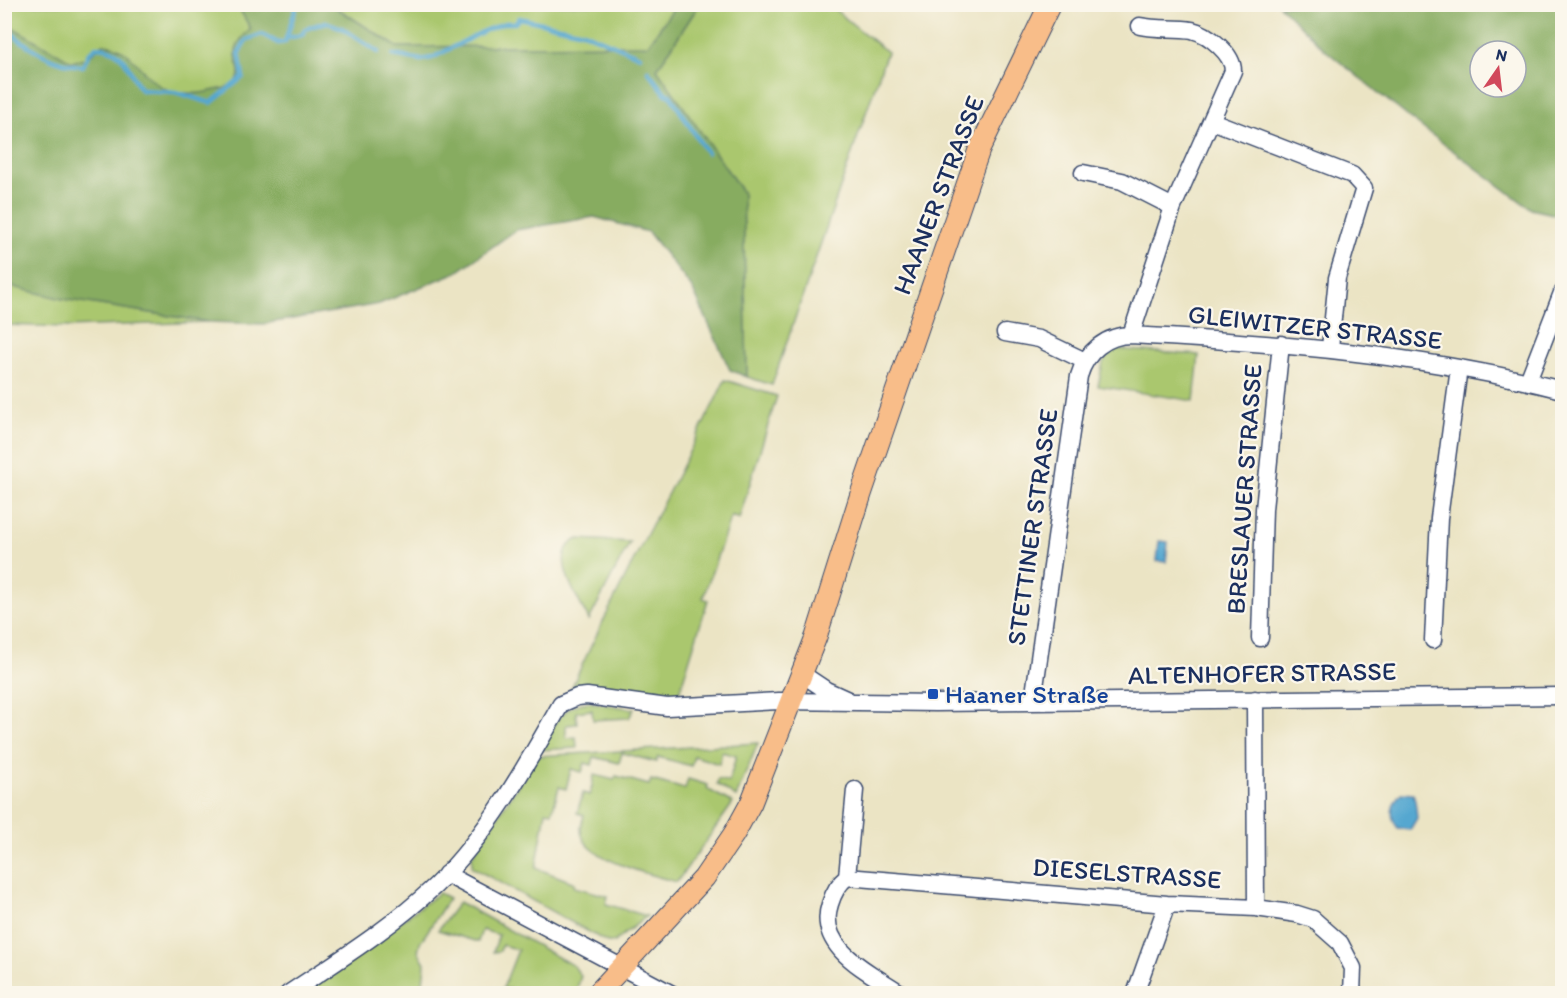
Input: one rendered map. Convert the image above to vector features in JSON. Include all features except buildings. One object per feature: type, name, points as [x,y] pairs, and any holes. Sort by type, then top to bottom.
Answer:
[{"type":"main road","name":"HAANER STRASSE","points":[[597,993],[704,878],[734,834],[751,803],[802,674],[979,150],[1050,4]]},
{"type":"street","points":[[1005,333],[1039,339],[1085,361],[1105,341],[1117,336],[1131,335],[1173,207],[1233,72],[1230,57],[1202,34],[1192,30],[1161,30],[1140,26]]},
{"type":"street","points":[[1212,122],[1352,175],[1364,188],[1337,278],[1330,348]]},
{"type":"street","points":[[1083,173],[1122,181],[1173,207]]},
{"type":"street","points":[[1528,381],[1563,293]]},
{"type":"street","name":"GLEIWITZER STRASSE","points":[[1131,335],[1330,348],[1459,368],[1563,390]]},
{"type":"street","name":"BRESLAUER STRASSE","points":[[1260,638],[1264,509],[1281,344]]},
{"type":"street","name":"STETTINER STRASSE","points":[[1034,701],[1079,376],[1085,361]]},
{"type":"street","points":[[1434,640],[1439,518],[1459,368]]},
{"type":"street","name":"ALTENHOFER STRASSE","points":[[802,674],[826,690],[854,703]]},
{"type":"street","name":"ALTENHOFER STRASSE","points":[[288,993],[377,935],[446,874],[502,800],[561,704],[577,697],[587,696],[667,707],[792,700],[854,703],[1563,696]]},
{"type":"street","points":[[1255,699],[1256,908]]},
{"type":"street","points":[[855,790],[847,878],[839,885],[830,904],[827,923],[829,933],[840,950],[902,993]]},
{"type":"street","points":[[446,874],[672,993]]},
{"type":"street","name":"DIESELSTRASSE","points":[[847,878],[1167,904],[1256,908],[1297,914],[1313,920],[1328,930],[1349,957],[1354,981],[1352,993]]},
{"type":"street","points":[[1135,993],[1167,904]]},
{"type":"green space","points":[[237,4],[251,29],[241,42],[239,49],[240,69],[237,80],[221,90],[197,94],[172,91],[161,87],[153,83],[137,65],[94,50],[87,58],[72,62],[5,23],[5,5]]},
{"type":"green space","points":[[237,5],[332,5],[397,47],[648,45],[676,5],[699,5],[657,69],[743,193],[747,377],[730,370],[692,288],[648,232],[594,217],[516,230],[457,272],[379,304],[263,324],[208,322],[63,299],[5,285],[5,23],[72,62],[87,58],[103,44],[117,47],[156,83],[168,90],[185,94],[223,88],[233,85],[238,80],[237,47],[251,29]]},
{"type":"green space","points":[[332,5],[676,5],[648,45],[397,47]]},
{"type":"green space","points":[[699,5],[829,5],[887,52],[772,385],[747,377],[743,193],[657,69]]},
{"type":"green space","points":[[1279,5],[1562,5],[1562,216],[1531,209],[1412,120],[1325,50]]},
{"type":"green space","points":[[5,285],[63,299],[208,322],[67,327],[5,325]]},
{"type":"green space","points":[[1114,349],[1199,355],[1194,401],[1098,386],[1103,362]]},
{"type":"green space","points":[[725,380],[777,396],[739,519],[731,516],[703,598],[708,600],[676,703],[570,691],[607,612]]},
{"type":"green space","points":[[579,539],[630,542],[589,620],[572,589],[565,565],[565,554],[569,545]]},
{"type":"green space","points":[[588,702],[634,709],[629,718],[593,720],[592,710],[576,712],[577,724],[566,725],[566,738],[576,737],[577,748],[541,750],[558,718],[570,708]]},
{"type":"green space","points":[[758,743],[736,797],[717,784],[718,779],[729,782],[736,756],[722,752],[719,764],[694,756],[691,766],[658,757],[656,762],[622,753],[619,763],[594,757],[592,765],[585,763],[582,772],[571,769],[566,789],[559,787],[552,812],[546,811],[536,868],[575,883],[574,887],[608,896],[606,904],[647,916],[614,942],[607,942],[472,867],[472,856],[537,756]]},
{"type":"green space","points":[[594,775],[614,780],[616,776],[649,785],[651,780],[685,789],[688,779],[708,785],[707,789],[733,803],[677,882],[625,866],[599,854],[589,846],[581,832],[584,815],[577,813],[583,793],[590,795]]},
{"type":"green space","points":[[439,893],[449,898],[420,943],[418,951],[425,963],[422,993],[302,994]]},
{"type":"green space","points":[[459,902],[574,966],[581,976],[572,994],[527,993],[503,988],[518,950],[502,945],[500,951],[493,952],[499,935],[482,930],[478,942],[438,930]]},
{"type":"water","points":[[1159,541],[1168,542],[1166,562],[1157,561]]},
{"type":"water","points":[[1401,793],[1413,794],[1415,799],[1417,818],[1410,830],[1398,828],[1393,819],[1393,805]]},
{"type":"waterway","points":[[4,27],[41,54],[72,65],[83,66],[89,53],[96,47],[106,48],[119,55],[141,90],[175,92],[211,103],[243,77],[239,52],[246,40],[262,34],[278,43],[285,42],[297,4]]},
{"type":"waterway","points":[[393,55],[421,60],[432,58],[486,30],[505,23],[515,23],[519,18],[583,32],[640,56]]},
{"type":"waterway","points":[[286,38],[302,35],[305,29],[326,22],[342,28],[378,52]]},
{"type":"waterway","points":[[648,71],[666,94],[670,95],[707,153]]},
{"type":"place","name":"Haaner Straße","points":[[933,694]]}]
